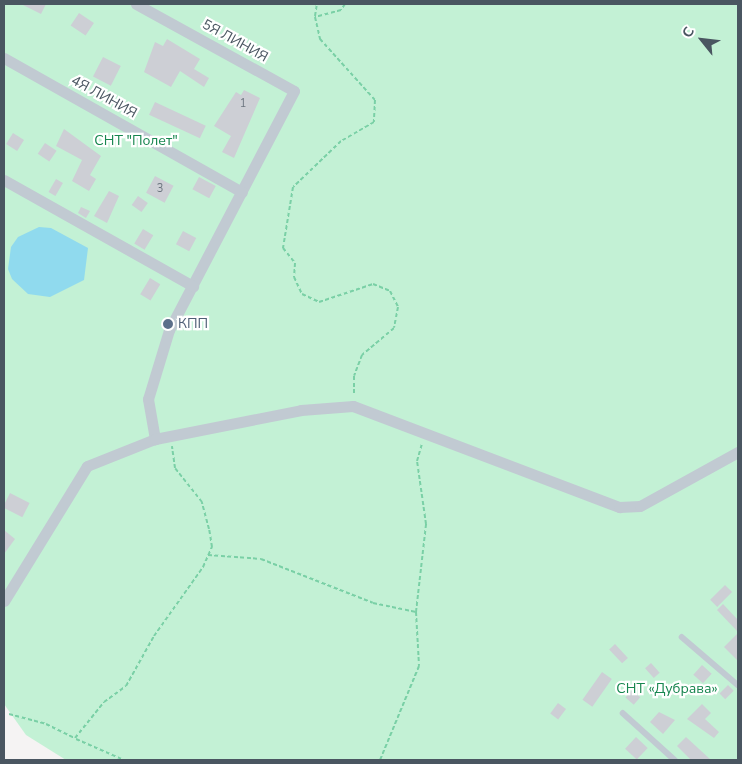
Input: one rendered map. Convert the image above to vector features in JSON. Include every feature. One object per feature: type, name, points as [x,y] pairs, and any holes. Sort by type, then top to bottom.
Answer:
[{"type":"street","name":"5Я ЛИНИЯ","points":[[136,4],[294,91],[242,192]]},
{"type":"street","name":"4Я ЛИНИЯ","points":[[4,58],[242,192]]},
{"type":"street","points":[[4,180],[193,286]]},
{"type":"street","points":[[154,440],[148,399],[169,330],[242,192]]},
{"type":"street","points":[[4,602],[65,498],[87,466],[154,440],[173,436],[301,410],[353,406],[619,507],[640,506],[738,452]]},
{"type":"lane","points":[[682,637],[738,685]]},
{"type":"lane","points":[[622,713],[675,760]]},
{"type":"path","points":[[317,4],[315,17],[320,39],[375,100],[374,122],[341,141],[293,187],[283,248],[295,264],[294,277],[302,294],[319,302],[373,284],[390,291],[398,307],[394,328],[362,355],[354,376],[353,406]]},
{"type":"path","points":[[315,17],[341,10],[345,4]]},
{"type":"path","points":[[380,760],[419,666],[416,612],[426,524],[417,461],[426,433]]},
{"type":"path","points":[[75,738],[104,702],[126,686],[212,547],[202,502],[175,468],[173,436]]},
{"type":"path","points":[[208,554],[261,559],[374,603],[416,612]]},
{"type":"path","points":[[9,714],[46,724],[124,760]]},
{"type":"green space","points":[[4,4],[738,4],[738,760],[66,760],[26,735],[4,704]]},
{"type":"water","points":[[39,227],[51,228],[88,248],[84,280],[50,297],[28,294],[12,279],[8,269],[11,247],[18,237]]},
{"type":"building","points":[[21,4],[46,4],[41,14]]},
{"type":"building","points":[[79,13],[94,23],[86,36],[71,25]]},
{"type":"building","points":[[167,39],[200,59],[194,69],[209,78],[204,87],[180,71],[171,87],[144,72],[155,42],[163,46]]},
{"type":"building","points":[[103,57],[121,66],[111,86],[93,77]]},
{"type":"building","points":[[244,90],[260,98],[234,158],[222,152],[231,136],[214,126],[236,92],[241,95]]},
{"type":"building","points":[[155,102],[206,126],[200,138],[149,115]]},
{"type":"building","points":[[64,129],[101,156],[90,175],[96,179],[89,191],[72,181],[82,160],[56,146]]},
{"type":"building","points":[[13,133],[24,140],[17,151],[6,144]]},
{"type":"building","points":[[45,143],[57,151],[49,162],[38,154]]},
{"type":"building","points":[[155,176],[174,186],[165,203],[146,193]]},
{"type":"building","points":[[199,177],[216,186],[209,198],[192,189]]},
{"type":"building","points":[[56,179],[63,183],[55,196],[48,192]]},
{"type":"building","points":[[109,191],[119,196],[107,223],[94,216]]},
{"type":"building","points":[[138,196],[148,203],[142,212],[132,205]]},
{"type":"building","points":[[81,207],[90,211],[86,218],[78,213]]},
{"type":"building","points":[[143,229],[153,235],[145,250],[134,244]]},
{"type":"building","points":[[183,231],[196,238],[189,251],[176,244]]},
{"type":"building","points":[[150,278],[160,284],[151,300],[140,294]]},
{"type":"building","points":[[10,493],[30,503],[22,517],[4,508]]},
{"type":"building","points":[[4,530],[15,539],[4,554]]},
{"type":"building","points":[[725,585],[732,592],[717,607],[710,600]]},
{"type":"building","points":[[723,604],[738,620],[738,632],[717,610]]},
{"type":"building","points":[[738,633],[738,661],[724,647]]},
{"type":"building","points":[[615,644],[628,658],[622,663],[609,649]]},
{"type":"building","points":[[651,663],[660,673],[654,678],[645,668]]},
{"type":"building","points":[[702,665],[712,674],[703,683],[693,675]]},
{"type":"building","points":[[602,672],[612,679],[592,707],[582,700]]},
{"type":"building","points":[[728,685],[734,691],[725,699],[720,693]]},
{"type":"building","points":[[632,690],[640,697],[634,705],[625,698]]},
{"type":"building","points":[[558,703],[566,709],[558,719],[550,713]]},
{"type":"building","points":[[702,704],[711,713],[705,719],[719,732],[714,738],[687,719]]},
{"type":"building","points":[[659,712],[675,720],[663,734],[650,722]]},
{"type":"building","points":[[636,737],[648,748],[637,760],[625,749]]},
{"type":"building","points":[[686,737],[711,760],[691,760],[677,746]]},
{"type":"place","name":"КПП","points":[[168,324]]},
{"type":"park label","name":"СНТ \"Полет\"","points":[[136,141]]},
{"type":"park label","name":"СНТ «Дубрава»","points":[[667,689]]}]
